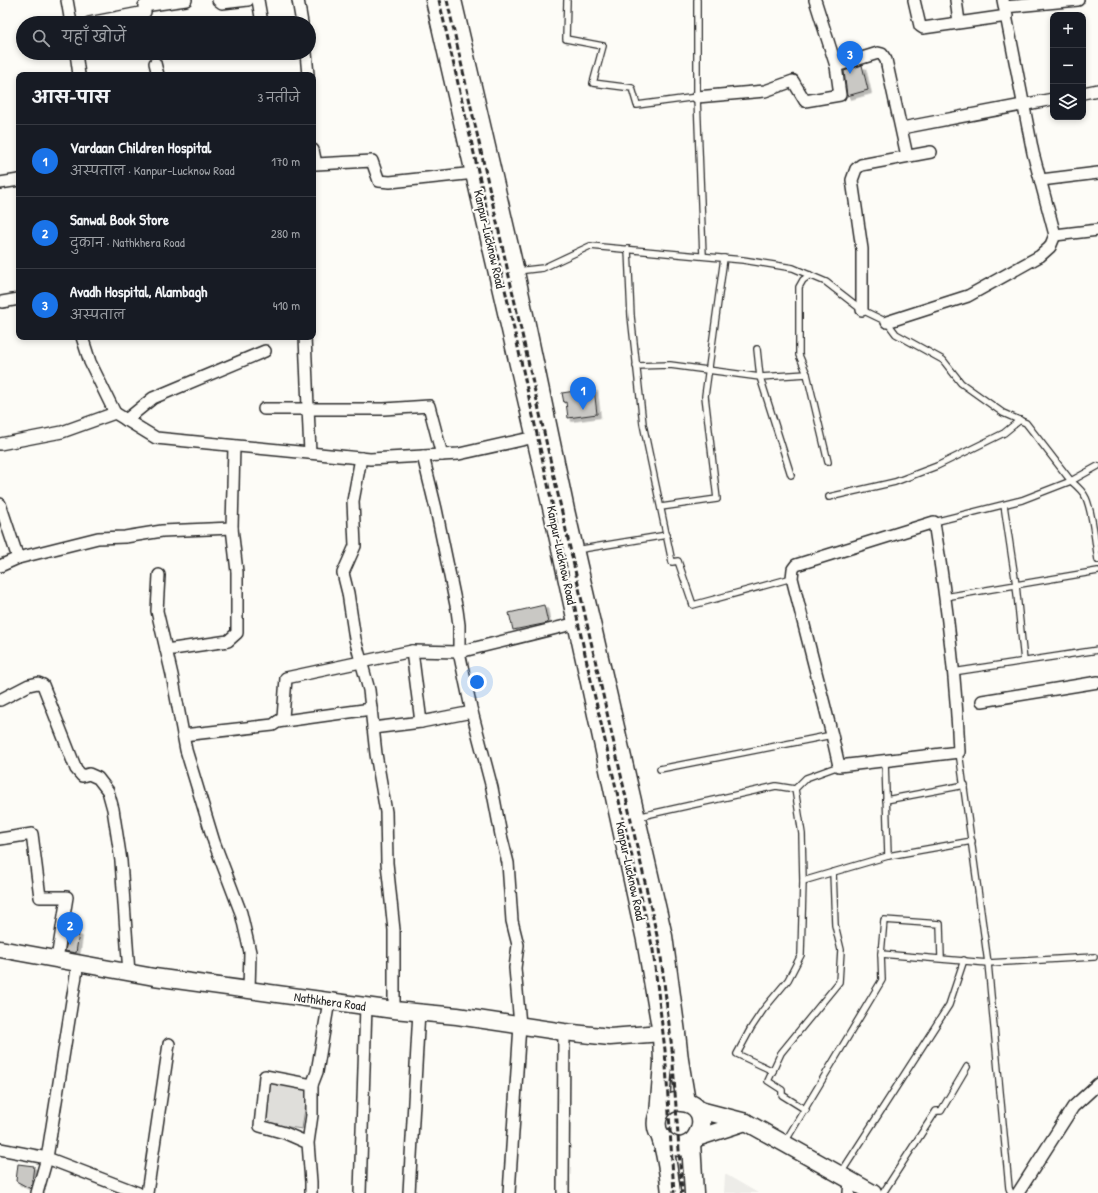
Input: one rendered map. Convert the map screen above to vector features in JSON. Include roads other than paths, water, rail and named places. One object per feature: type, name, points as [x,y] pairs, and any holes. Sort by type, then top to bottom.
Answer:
[{"type":"main road","name":"Kanpur-Lucknow Road","points":[[435,0],[475,173],[507,274],[575,550],[614,756],[662,1034],[663,1063],[659,1114]]},
{"type":"main road","name":"Kanpur-Lucknow Road","points":[[452,0],[507,274],[535,437],[577,623],[614,756],[636,817],[663,936],[679,1060],[691,1106]]},
{"type":"main road","points":[[671,1193],[661,1137],[657,1128],[657,1118],[668,1105],[679,1102],[691,1106],[700,1116],[702,1123],[700,1131],[694,1141],[694,1193]]},
{"type":"main road","points":[[661,1137],[665,1142],[678,1146],[694,1141]]},
{"type":"street","points":[[67,0],[70,16]]},
{"type":"street","points":[[125,16],[145,12],[144,6],[186,0]]},
{"type":"street","points":[[218,0],[222,3],[248,0]]},
{"type":"street","points":[[258,0],[261,16]]},
{"type":"street","points":[[298,0],[301,16]]},
{"type":"street","points":[[697,97],[765,91],[793,81],[805,101],[840,95],[836,66],[815,0]]},
{"type":"street","points":[[914,0],[920,26],[923,28],[959,22],[1005,8],[1078,0]]},
{"type":"street","points":[[956,0],[959,22]]},
{"type":"street","points":[[887,322],[974,293],[1040,256],[1050,247],[1055,235],[1033,153],[1005,8]]},
{"type":"street","points":[[836,66],[882,54],[886,60],[908,156]]},
{"type":"street","points":[[77,60],[79,72]]},
{"type":"street","points":[[307,60],[308,72]]},
{"type":"street","points":[[155,63],[157,72]]},
{"type":"street","points":[[1086,92],[1098,90]]},
{"type":"street","points":[[902,128],[1050,100]]},
{"type":"street","points":[[862,310],[862,248],[852,180],[856,169],[861,165],[931,152]]},
{"type":"street","points":[[316,164],[372,161],[379,181],[390,182],[475,173]]},
{"type":"street","points":[[1040,180],[1098,173]]},
{"type":"street","points":[[0,183],[16,180]]},
{"type":"street","points":[[1055,235],[1098,230]]},
{"type":"street","points":[[2,302],[16,300]]},
{"type":"street","points":[[83,340],[90,362],[115,413],[156,438],[370,459],[459,454],[535,437]]},
{"type":"street","points":[[305,340],[310,453]]},
{"type":"street","points":[[126,420],[154,398],[265,351]]},
{"type":"street","points":[[264,409],[384,409],[429,406],[442,455]]},
{"type":"street","points":[[0,444],[62,432],[115,413]]},
{"type":"street","points":[[166,650],[228,641],[237,633],[237,572],[232,528],[234,446]]},
{"type":"street","points":[[423,456],[436,509],[457,610],[459,625],[459,652],[472,712],[492,788],[508,863],[512,921],[518,945],[515,968],[520,1025],[509,1193]]},
{"type":"street","points":[[361,458],[353,501],[355,546],[343,573],[348,593],[355,639],[369,690],[373,728],[386,812],[387,863],[394,930],[394,1010]]},
{"type":"street","points":[[0,504],[18,558]]},
{"type":"street","points":[[934,522],[957,705],[959,752],[838,766],[832,736],[792,578],[793,569],[796,565],[934,522]]},
{"type":"street","points":[[0,566],[18,558],[98,538],[125,537],[162,531],[232,528]]},
{"type":"street","points":[[159,575],[157,611],[186,750],[214,842],[241,913],[250,952],[249,990]]},
{"type":"street","points":[[183,735],[272,725],[283,718],[286,678],[412,651],[459,652],[577,623]]},
{"type":"street","points":[[412,651],[421,722]]},
{"type":"street","points":[[982,701],[1098,682]]},
{"type":"street","points":[[0,700],[29,685],[38,683],[43,685],[76,769],[82,776],[89,774],[98,778],[108,791],[122,861],[130,973]]},
{"type":"street","points":[[277,722],[371,709]]},
{"type":"street","points":[[373,728],[421,722],[472,712]]},
{"type":"street","points":[[0,839],[32,834],[40,897],[68,897],[58,959]]},
{"type":"street","name":"Nathkhera Road","points":[[0,949],[154,977],[394,1010],[419,1011],[564,1032],[610,1037],[662,1034]]},
{"type":"street","points":[[37,1193],[47,1158],[78,963]]},
{"type":"street","points":[[311,1193],[308,1143],[312,1115],[312,1085],[318,1072],[329,1001]]},
{"type":"street","points":[[360,1193],[366,1006]]},
{"type":"street","points":[[409,1193],[419,1011]]},
{"type":"street","points":[[563,1193],[564,1032]]},
{"type":"street","points":[[147,1193],[169,1044]]},
{"type":"street","points":[[308,1143],[285,1133],[260,1126],[261,1105],[265,1076],[312,1085]]},
{"type":"street","points":[[1018,1193],[1073,1107],[1098,1084]]},
{"type":"street","points":[[691,1106],[746,1122],[847,1183],[873,1193]]},
{"type":"street","points":[[694,1141],[746,1122]]},
{"type":"street","points":[[0,1150],[47,1158],[138,1193]]},
{"type":"lane","points":[[567,0],[566,39],[603,46],[593,83],[632,88],[637,105],[697,97]]},
{"type":"lane","points":[[697,0],[697,97],[703,256]]},
{"type":"lane","points":[[507,274],[543,268],[590,246],[743,260],[793,268],[826,282],[862,310],[887,322],[896,334],[943,360],[961,382],[1003,413],[1026,423],[1071,482],[1079,488],[1085,497],[1089,509],[1098,560]]},
{"type":"lane","points":[[628,249],[631,316],[643,424],[672,562],[678,561],[693,605],[792,578]]},
{"type":"lane","points":[[661,507],[717,499],[705,396],[724,258]]},
{"type":"lane","points":[[810,275],[803,280],[799,287],[799,355],[807,374],[828,462]]},
{"type":"lane","points":[[757,349],[760,377],[790,475]]},
{"type":"lane","points":[[636,366],[670,365],[760,377],[807,374]]},
{"type":"lane","points":[[829,497],[895,482],[937,466],[1004,433],[1020,420]]},
{"type":"lane","points":[[934,522],[1022,500],[1071,482],[1098,466]]},
{"type":"lane","points":[[1004,505],[1016,585],[1024,661]]},
{"type":"lane","points":[[575,550],[667,535]]},
{"type":"lane","points":[[944,597],[1098,571]]},
{"type":"lane","points":[[953,672],[1098,650]]},
{"type":"lane","points":[[660,769],[832,736]]},
{"type":"lane","points":[[959,752],[965,785],[988,963],[1009,1188],[1011,1193]]},
{"type":"lane","points":[[885,761],[888,856]]},
{"type":"lane","points":[[795,789],[806,778],[838,766]]},
{"type":"lane","points":[[886,800],[965,785]]},
{"type":"lane","points":[[636,817],[776,786],[795,789]]},
{"type":"lane","points":[[773,1071],[738,1054],[751,1028],[763,1010],[788,980],[801,955],[803,881],[802,834],[795,789]]},
{"type":"lane","points":[[803,881],[888,856],[972,840]]},
{"type":"lane","points":[[806,1110],[782,1095],[782,1090],[768,1081],[781,1053],[839,982],[841,950],[835,925],[833,872]]},
{"type":"lane","points":[[784,1144],[806,1110],[882,980],[881,954],[884,920],[940,924],[941,958]]},
{"type":"lane","points":[[881,954],[988,963],[1094,957]]},
{"type":"lane","points":[[847,1183],[949,1006],[964,960]]},
{"type":"lane","points":[[883,1193],[936,1111],[941,1111],[967,1067]]},
{"type":"railway","points":[[439,0],[512,320],[587,663],[653,950],[665,1050],[674,1193]]},
{"type":"railway","points":[[447,0],[660,949],[672,1049],[682,1193]]},
{"type":"place","name":"Avadh Hospital, Alambagh","points":[[850,74]]},
{"type":"place","name":"Vardaan Children Hospital","points":[[583,410]]},
{"type":"place","name":"Sanwal Book Store","points":[[70,945]]}]
